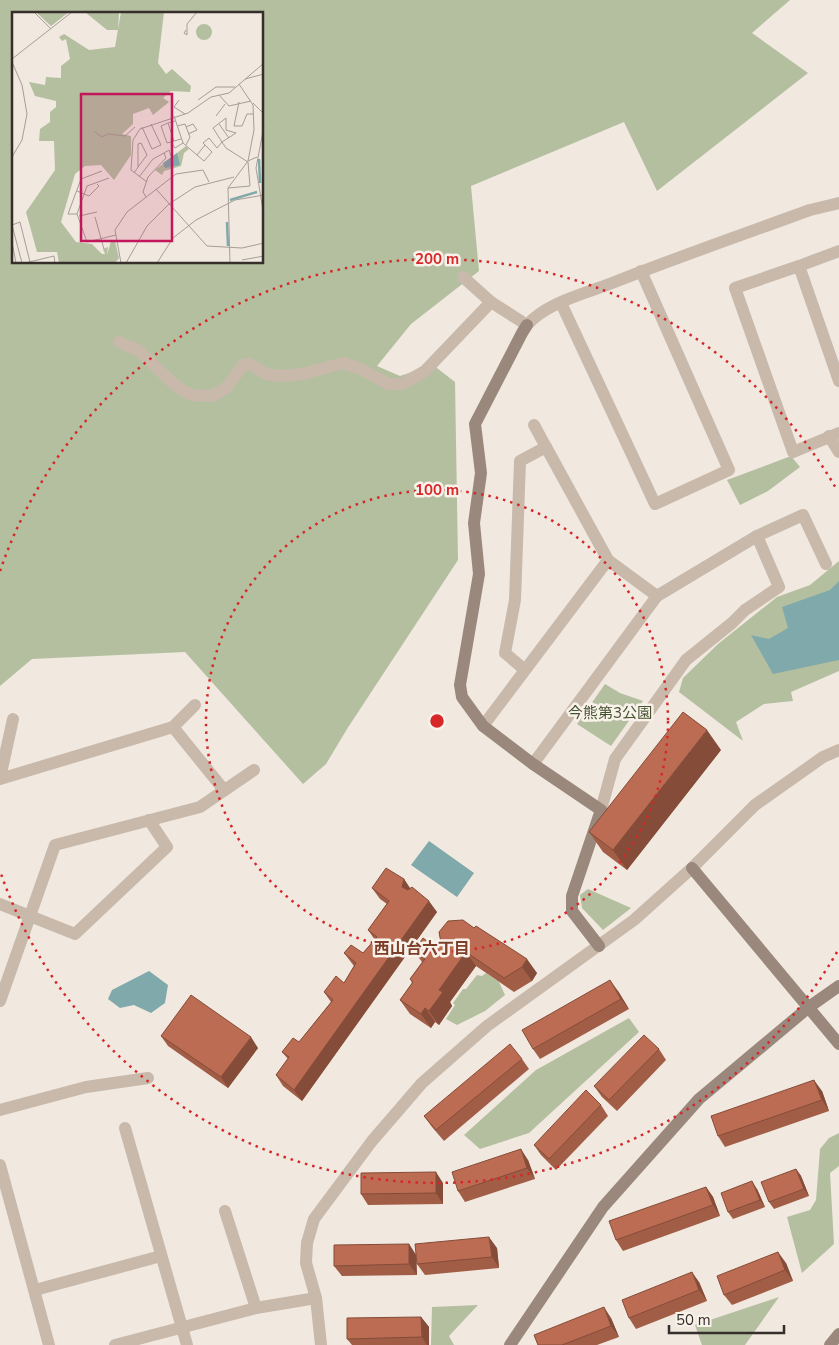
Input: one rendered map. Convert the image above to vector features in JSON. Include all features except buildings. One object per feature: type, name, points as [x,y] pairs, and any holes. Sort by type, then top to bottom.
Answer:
[{"type":"street","points":[[601,810],[533,764],[483,726],[462,697],[460,685],[479,574],[474,523],[481,473],[475,424],[522,333],[536,315],[641,271],[810,210],[839,203]]},
{"type":"street","points":[[839,251],[735,288],[793,452],[834,434],[839,452]]},
{"type":"street","points":[[799,266],[839,381]]},
{"type":"street","points":[[561,303],[654,504],[729,470],[641,271]]},
{"type":"street","points":[[463,277],[491,302],[528,326]]},
{"type":"street","points":[[119,342],[138,350],[176,386],[191,395],[212,396],[227,387],[243,365],[250,364],[266,374],[278,376],[303,374],[330,365],[343,363],[362,369],[388,384],[402,384],[425,371],[491,302]]},
{"type":"street","points":[[534,425],[608,560],[657,596]]},
{"type":"street","points":[[525,670],[505,653],[514,600],[520,461],[546,447]]},
{"type":"street","points":[[533,764],[657,596],[757,536],[803,515],[826,564]]},
{"type":"street","points":[[599,946],[572,911],[572,896],[616,759],[686,660],[745,610],[779,587],[757,536]]},
{"type":"street","points":[[483,726],[608,560]]},
{"type":"street","points":[[13,719],[0,778],[172,726],[195,705]]},
{"type":"street","points":[[172,726],[224,790]]},
{"type":"street","points":[[321,1345],[316,1298],[306,1263],[307,1243],[314,1219],[372,1141],[422,1083],[486,1026],[634,920],[692,868],[755,805],[823,757],[839,750]]},
{"type":"street","points":[[0,1001],[56,845],[200,807],[254,770]]},
{"type":"street","points":[[0,904],[74,934],[167,847],[148,820]]},
{"type":"street","points":[[692,868],[839,1044]]},
{"type":"street","points":[[510,1345],[603,1207],[699,1099],[809,1007],[839,986]]},
{"type":"street","points":[[0,1110],[86,1087],[148,1078]]},
{"type":"street","points":[[125,1128],[186,1345]]},
{"type":"street","points":[[0,1165],[6,1210],[35,1290],[49,1345]]},
{"type":"street","points":[[225,1211],[256,1308]]},
{"type":"street","points":[[35,1290],[161,1256]]},
{"type":"street","points":[[115,1345],[256,1308],[316,1298]]},
{"type":"street","points":[[830,1345],[839,1334]]},
{"type":"green space","points":[[0,0],[790,0],[752,33],[808,73],[657,191],[624,122],[471,186],[479,271],[411,324],[377,366],[400,376],[433,365],[455,382],[458,560],[326,764],[303,784],[185,652],[32,659],[0,686]]},
{"type":"green space","points":[[791,456],[800,467],[768,491],[740,505],[727,480]]},
{"type":"green space","points":[[839,561],[839,671],[791,692],[793,701],[764,704],[736,722],[743,741],[679,692],[683,678],[718,644],[777,597],[810,585]]},
{"type":"green space","name":"今熊第3公園","points":[[605,684],[620,693],[643,701],[611,746],[577,724]]},
{"type":"green space","points":[[588,889],[631,908],[603,930],[582,908],[580,895]]},
{"type":"green space","points":[[486,973],[499,982],[505,995],[485,1011],[457,1025],[446,1019],[455,1005],[453,1003],[463,989],[466,989],[477,975],[482,976]]},
{"type":"green space","points":[[629,1018],[639,1032],[529,1133],[480,1149],[464,1135],[536,1070]]},
{"type":"green space","points":[[839,1133],[839,1166],[830,1173],[834,1244],[802,1273],[787,1217],[810,1210],[816,1200],[820,1149],[829,1138]]},
{"type":"green space","points":[[779,1297],[745,1345],[702,1345],[695,1325]]},
{"type":"green space","points":[[478,1305],[449,1336],[454,1345],[431,1345],[432,1307]]},
{"type":"water","points":[[839,581],[839,660],[773,674],[751,635],[769,639],[788,628],[782,607],[830,590]]},
{"type":"water","points":[[429,841],[474,873],[457,897],[411,865]]},
{"type":"water","points":[[149,971],[168,985],[165,1003],[151,1013],[134,1005],[120,1008],[108,999],[112,990]]},
{"type":"district","name":"西山台六丁目","points":[[422,949]]}]
